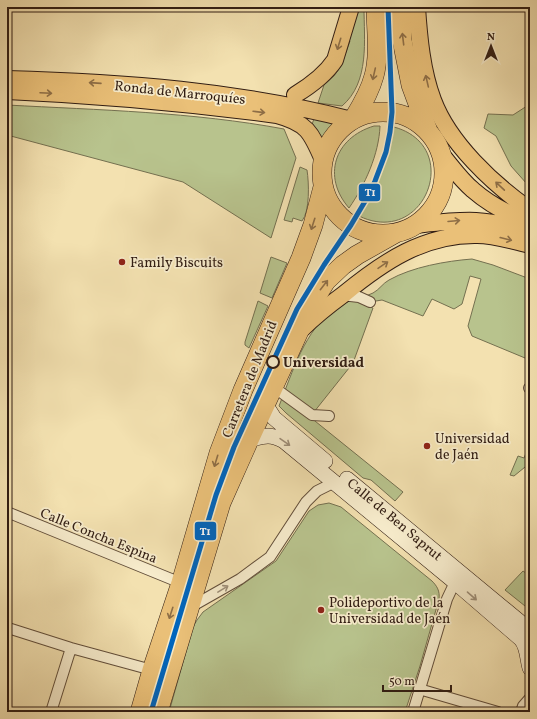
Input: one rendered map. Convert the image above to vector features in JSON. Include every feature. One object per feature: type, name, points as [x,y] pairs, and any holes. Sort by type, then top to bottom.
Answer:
[{"type":"highway","points":[[353,119],[367,95],[374,75],[377,49],[376,7]]},
{"type":"highway","points":[[401,7],[402,40],[411,85],[428,130],[438,144],[442,155],[445,171],[442,192],[431,211],[415,226],[396,233],[373,233],[358,229],[342,218],[327,198],[323,187],[322,171],[323,160],[332,139],[342,128],[353,119],[372,112],[392,112],[412,118],[428,130]]},
{"type":"highway","name":"Carretera de Madrid","points":[[140,712],[219,453],[242,390],[301,258],[313,225],[323,187]]},
{"type":"highway","name":"Carretera de Madrid","points":[[158,712],[221,503],[311,305],[326,281],[343,265],[357,255],[396,233]]},
{"type":"main road","points":[[295,95],[315,81],[331,66],[335,60],[351,7]]},
{"type":"main road","points":[[417,7],[427,81],[433,101],[442,120],[471,158],[508,193],[530,210]]},
{"type":"main road","name":"Ronda de Marroquíes","points":[[7,79],[44,80],[158,88],[272,102],[353,119]]},
{"type":"main road","name":"Ronda de Marroquíes","points":[[7,91],[108,96],[277,115],[300,123],[314,138],[323,160]]},
{"type":"main road","points":[[442,155],[473,191],[485,200],[518,218],[530,222]]},
{"type":"main road","points":[[415,226],[451,221],[478,221],[503,224],[530,234]]},
{"type":"main road","points":[[298,333],[314,316],[359,281],[390,260],[428,242],[451,236],[477,235],[499,238],[530,246]]},
{"type":"street","points":[[272,102],[295,95]]},
{"type":"street","points":[[342,295],[359,297],[370,302],[359,288],[359,281]]},
{"type":"street","points":[[279,391],[312,415],[329,416]]},
{"type":"street","name":"Calle de Ben Saprut","points":[[265,404],[274,418],[530,629]]},
{"type":"street","name":"Calle de Ben Saprut","points":[[249,440],[267,435],[276,436],[335,482],[521,639],[528,649],[527,660],[530,668]]},
{"type":"street","name":"Calle de Ben Saprut","points":[[189,608],[240,579],[270,557],[306,502],[317,491],[335,482]]},
{"type":"street","name":"Calle Concha Espina","points":[[7,512],[180,583]]},
{"type":"street","points":[[413,712],[447,599],[455,582]]},
{"type":"street","points":[[8,628],[71,648],[152,670]]},
{"type":"street","points":[[51,712],[71,648]]},
{"type":"street","points":[[419,689],[498,712]]},
{"type":"street","points":[[521,712],[523,706],[530,698]]},
{"type":"green space","points":[[355,7],[364,7],[364,60],[357,85],[351,96],[342,106],[318,103],[324,85],[334,76],[341,66],[350,41],[346,39]]},
{"type":"green space","points":[[530,104],[530,186],[511,166],[496,136],[484,128],[488,114],[513,115]]},
{"type":"green space","points":[[7,105],[181,115],[250,123],[284,129],[296,158],[271,238],[183,182],[7,135]]},
{"type":"green space","points":[[315,116],[338,121],[321,143],[311,127]]},
{"type":"green space","points":[[374,126],[380,126],[374,158],[366,179],[349,208],[341,196],[336,184],[334,172],[336,160],[341,149],[349,140],[360,132]]},
{"type":"green space","points":[[394,127],[415,138],[427,153],[431,172],[428,191],[418,207],[402,218],[382,222],[359,216],[370,196],[384,163]]},
{"type":"green space","points":[[300,167],[307,170],[308,204],[302,221],[293,218],[292,222],[284,220]]},
{"type":"green space","points":[[271,257],[287,263],[272,298],[260,293]]},
{"type":"green space","points":[[472,259],[530,279],[530,346],[525,358],[472,336],[468,326],[481,279],[470,276],[462,304],[454,309],[432,299],[423,316],[382,300],[370,302],[367,306],[373,308],[353,363],[310,417],[403,492],[395,501],[371,480],[363,478],[279,406],[301,352],[316,328],[336,307],[373,293],[387,281],[398,275],[440,263]]},
{"type":"green space","points":[[258,301],[268,306],[249,348],[245,345],[245,342]]},
{"type":"green space","points":[[530,443],[530,463],[514,476],[510,475],[518,456],[524,458]]},
{"type":"green space","name":"Polideportivo de la Universidad de Jaén","points":[[329,503],[341,507],[432,581],[438,589],[439,599],[405,712],[169,712],[193,627],[203,612],[276,561],[309,511],[318,505]]},
{"type":"green space","points":[[523,571],[530,576],[530,610],[505,590]]},
{"type":"transit line","name":"T1","points":[[151,712],[216,495],[234,447],[297,309],[367,198],[386,152],[392,112],[388,7]]},
{"type":"place","name":"Family Biscuits","points":[[122,262]]},
{"type":"place","name":"Universidad","points":[[273,362]]},
{"type":"place","name":"Universidad de Jaén","points":[[427,446]]},
{"type":"place","name":"Polideportivo de la Universidad de Jaén","points":[[321,610]]}]
